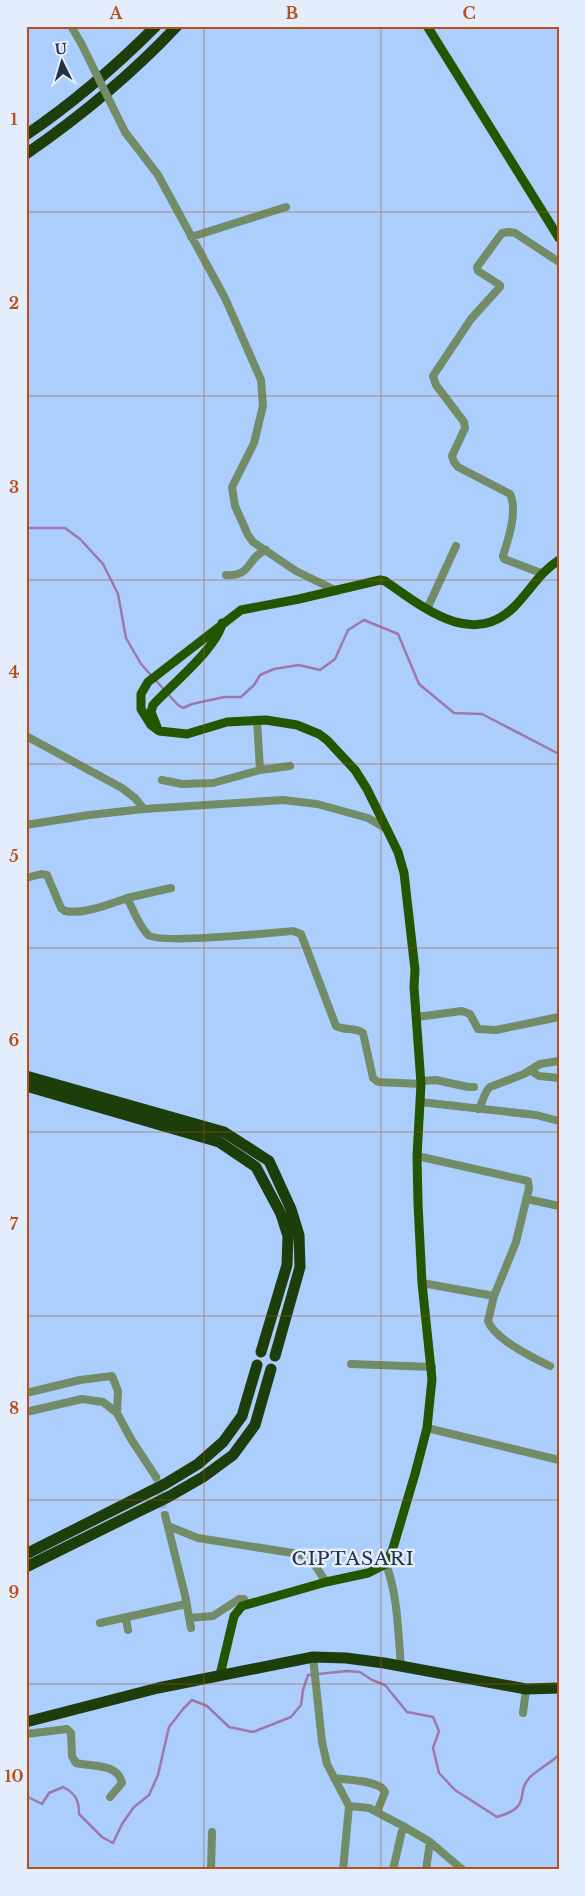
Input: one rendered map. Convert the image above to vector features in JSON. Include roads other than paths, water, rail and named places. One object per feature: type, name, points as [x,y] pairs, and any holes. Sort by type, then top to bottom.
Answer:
[{"type":"highway","points":[[26,135],[62,111],[132,50],[156,26]]},
{"type":"highway","points":[[26,154],[72,122],[123,79],[145,60],[177,26]]},
{"type":"highway","points":[[26,1076],[224,1132],[269,1161],[291,1210],[298,1235],[300,1267],[274,1356]]},
{"type":"highway","points":[[26,1086],[219,1142],[256,1167],[281,1214],[288,1236],[287,1266],[260,1352]]},
{"type":"highway","points":[[26,1554],[165,1484],[198,1464],[224,1442],[242,1416],[257,1365]]},
{"type":"highway","points":[[26,1567],[170,1496],[203,1477],[233,1455],[255,1426],[271,1369]]},
{"type":"highway","points":[[26,1722],[108,1700],[313,1657],[346,1658],[526,1689],[559,1688]]},
{"type":"main road","points":[[428,26],[559,238]]},
{"type":"main road","points":[[220,1675],[234,1616],[246,1604],[326,1582],[368,1573],[386,1564],[401,1523],[428,1428],[432,1393],[432,1368],[422,1283],[417,1156],[421,1082],[414,987],[415,970],[404,873],[398,852],[373,798],[363,782],[327,740],[319,734],[297,725],[277,720],[227,722],[187,734],[159,731],[151,725],[141,709],[141,694],[143,688],[157,675],[240,610],[337,591],[373,580],[385,581],[427,609],[450,620],[464,624],[485,624],[494,621],[513,607],[541,573],[559,560]]},
{"type":"main road","points":[[159,731],[151,712],[153,705],[215,640],[220,632],[222,623]]},
{"type":"street","points":[[71,26],[125,132],[158,175],[225,298],[261,380],[263,406],[254,442],[232,487],[236,506],[248,535],[253,542],[296,571],[337,591]]},
{"type":"street","points":[[191,237],[286,207]]},
{"type":"street","points":[[541,573],[504,559],[503,556],[512,519],[512,498],[510,494],[458,467],[454,462],[452,456],[465,428],[464,422],[436,385],[433,376],[471,319],[500,287],[500,285],[478,270],[477,267],[502,233],[515,233],[559,262]]},
{"type":"street","points":[[427,609],[456,546]]},
{"type":"street","points":[[226,575],[240,575],[246,571],[257,554],[266,550]]},
{"type":"street","points":[[257,720],[260,770]]},
{"type":"street","points":[[26,736],[122,788],[136,798],[144,809]]},
{"type":"street","points":[[162,780],[182,784],[205,784],[260,770],[290,766]]},
{"type":"street","points":[[26,825],[144,809],[283,800],[317,804],[368,818],[387,829]]},
{"type":"street","points":[[26,878],[41,874],[47,875],[61,908],[64,911],[75,912],[171,888]]},
{"type":"street","points":[[127,898],[144,930],[153,937],[211,938],[298,932],[301,934],[336,1026],[358,1030],[363,1033],[373,1078],[378,1082],[436,1080],[474,1087]]},
{"type":"street","points":[[417,1017],[462,1011],[470,1014],[478,1028],[489,1030],[559,1017]]},
{"type":"street","points":[[478,1109],[482,1104],[486,1091],[490,1087],[524,1074],[540,1064],[559,1061]]},
{"type":"street","points":[[530,1070],[539,1076],[559,1078]]},
{"type":"street","points":[[420,1102],[536,1115],[559,1121]]},
{"type":"street","points":[[417,1156],[528,1181],[530,1186],[516,1242],[494,1296],[488,1317],[489,1325],[524,1354],[550,1366]]},
{"type":"street","points":[[527,1199],[559,1206]]},
{"type":"street","points":[[422,1283],[494,1296]]},
{"type":"street","points":[[351,1364],[432,1368]]},
{"type":"street","points":[[26,1393],[80,1380],[112,1376],[118,1391],[117,1413]]},
{"type":"street","points":[[26,1412],[82,1399],[103,1402],[117,1413],[131,1439],[156,1477]]},
{"type":"street","points":[[428,1428],[559,1460]]},
{"type":"street","points":[[166,1515],[191,1628]]},
{"type":"street","points":[[168,1526],[198,1538],[299,1554],[311,1559],[326,1582]]},
{"type":"street","points":[[386,1564],[395,1597],[401,1667]]},
{"type":"street","points":[[189,1618],[213,1616],[239,1599],[244,1600],[246,1604]]},
{"type":"street","points":[[100,1623],[126,1619],[186,1604]]},
{"type":"street","points":[[126,1619],[128,1630]]},
{"type":"street","points":[[313,1657],[322,1742],[327,1764],[349,1806],[343,1870]]},
{"type":"street","points":[[523,1713],[526,1689]]},
{"type":"street","points":[[26,1734],[67,1729],[71,1733],[72,1756],[76,1763],[112,1769],[118,1774],[122,1783],[110,1797]]},
{"type":"street","points":[[334,1778],[381,1786],[385,1792],[377,1812]]},
{"type":"street","points":[[349,1806],[369,1808],[403,1826],[430,1842],[462,1870]]},
{"type":"street","points":[[393,1870],[403,1826]]},
{"type":"street","points":[[212,1832],[212,1870]]},
{"type":"street","points":[[426,1870],[430,1842]]},
{"type":"waterway","points":[[26,528],[65,528],[80,539],[103,564],[118,594],[126,638],[141,664],[178,705],[183,708],[192,704],[224,697],[241,697],[254,685],[260,675],[274,669],[299,665],[320,670],[335,659],[348,630],[364,620],[398,634],[419,684],[454,713],[482,714],[559,754]]},
{"type":"waterway","points":[[26,1796],[42,1804],[49,1793],[63,1787],[76,1798],[79,1814],[102,1837],[113,1843],[122,1824],[134,1807],[149,1795],[158,1775],[169,1727],[192,1700],[207,1706],[229,1727],[253,1732],[291,1717],[301,1705],[308,1675],[347,1671],[360,1672],[372,1680],[385,1685],[407,1712],[433,1717],[439,1731],[433,1748],[439,1773],[455,1790],[497,1817],[516,1808],[530,1777],[559,1755]]},
{"type":"tunnel","points":[[156,1477],[165,1515]]},
{"type":"district","name":"CIPTASARI","points":[[353,1558]]}]
